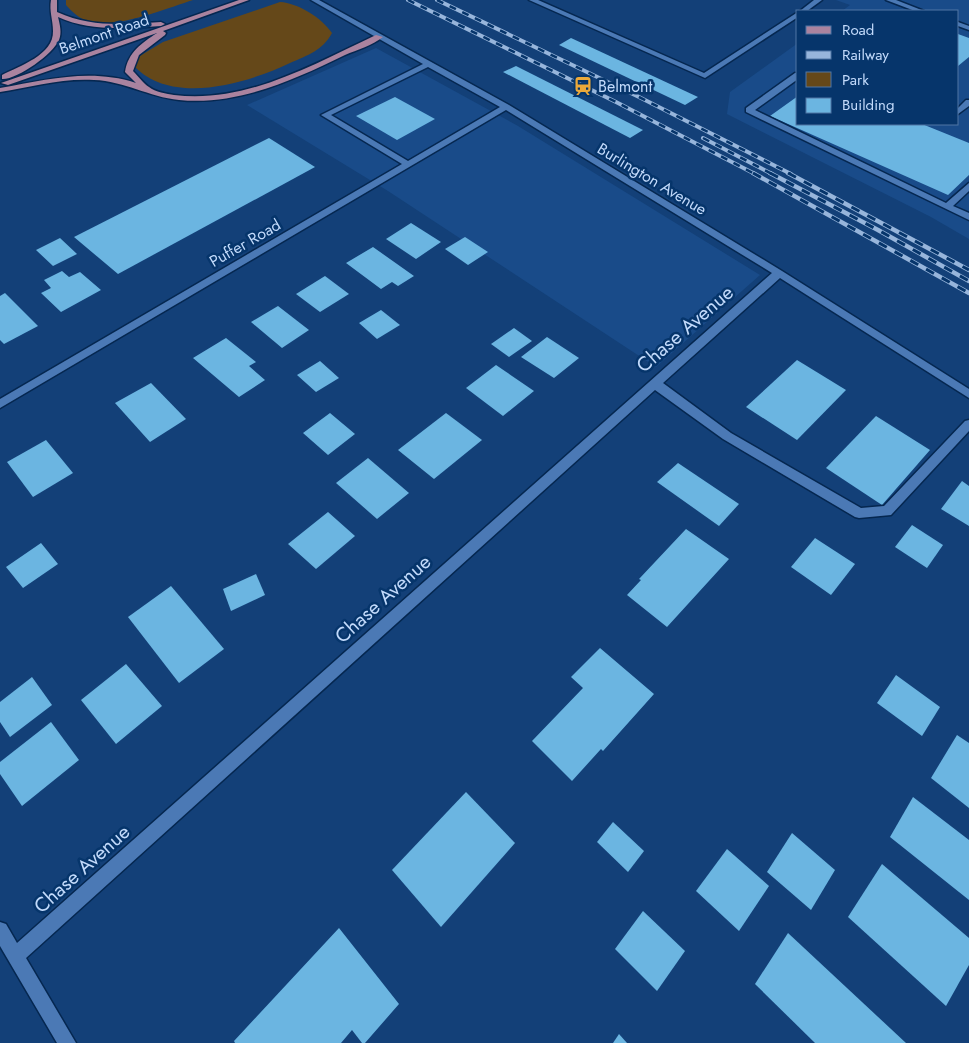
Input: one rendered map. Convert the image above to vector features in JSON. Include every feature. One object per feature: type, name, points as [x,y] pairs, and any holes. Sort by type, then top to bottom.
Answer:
[{"type":"main road","points":[[0,80],[42,56],[48,50],[56,36],[54,14],[51,9],[54,0]]},
{"type":"main road","name":"Belmont Road","points":[[0,85],[246,0]]},
{"type":"main road","points":[[54,14],[74,23],[96,28],[174,24]]},
{"type":"main road","points":[[148,90],[129,72],[130,62],[133,55],[143,46],[174,24]]},
{"type":"main road","points":[[0,90],[81,77],[118,79],[162,95],[193,98],[239,94],[274,83],[379,37]]},
{"type":"street","points":[[532,0],[705,76],[796,15]]},
{"type":"street","points":[[804,10],[819,0]]},
{"type":"street","points":[[889,0],[918,10]]},
{"type":"street","name":"Burlington Avenue","points":[[315,1],[506,107],[778,273],[969,394]]},
{"type":"street","points":[[890,10],[899,4]]},
{"type":"street","points":[[408,164],[325,115],[428,64]]},
{"type":"street","points":[[796,76],[749,110],[969,217]]},
{"type":"street","points":[[959,111],[969,102]]},
{"type":"street","name":"Puffer Road","points":[[0,404],[506,107]]},
{"type":"street","points":[[947,207],[969,186]]},
{"type":"street","name":"Chase Avenue","points":[[15,956],[778,273]]},
{"type":"street","points":[[654,383],[727,436],[860,513],[886,511],[969,424]]},
{"type":"street","points":[[0,930],[67,1043]]},
{"type":"shaded area","points":[[836,0],[969,0],[969,239],[931,217],[727,114],[730,92],[796,44],[796,125],[959,125],[959,10],[843,10],[850,5]]},
{"type":"shaded area","points":[[376,48],[518,126],[760,275],[656,367],[388,191],[247,105]]},
{"type":"green space","points":[[66,0],[193,0],[124,21],[97,23],[81,18],[66,5]]},
{"type":"green space","points":[[280,2],[302,8],[328,27],[332,33],[324,44],[309,55],[273,71],[253,78],[211,87],[169,86],[151,79],[135,67],[138,57],[163,42]]},
{"type":"building","points":[[959,34],[969,38],[969,57],[959,65]]},
{"type":"building","points":[[571,38],[698,97],[685,105],[559,45]]},
{"type":"building","points":[[516,66],[643,130],[630,138],[503,72]]},
{"type":"building","points":[[395,97],[435,119],[397,140],[356,116]]},
{"type":"building","points":[[796,97],[796,125],[924,125],[969,143],[969,175],[948,195],[770,116]]},
{"type":"building","points":[[269,138],[315,167],[118,274],[74,237]]},
{"type":"building","points":[[411,223],[441,242],[416,259],[386,239]]},
{"type":"building","points":[[465,237],[488,252],[468,265],[445,249]]},
{"type":"building","points":[[60,238],[77,254],[53,266],[36,250]]},
{"type":"building","points":[[373,247],[414,276],[398,286],[392,282],[381,289],[346,263]]},
{"type":"building","points":[[62,271],[69,277],[80,272],[101,290],[61,312],[41,293],[51,288],[44,280]]},
{"type":"building","points":[[325,276],[349,294],[320,312],[296,294]]},
{"type":"building","points":[[5,293],[38,326],[4,344],[0,340],[0,296]]},
{"type":"building","points":[[278,306],[309,330],[282,348],[251,322]]},
{"type":"building","points":[[381,310],[400,325],[377,339],[359,323]]},
{"type":"building","points":[[514,328],[532,341],[509,357],[491,344]]},
{"type":"building","points":[[547,337],[579,358],[554,378],[521,357]]},
{"type":"building","points":[[226,338],[256,362],[249,366],[265,380],[239,397],[193,358]]},
{"type":"building","points":[[797,360],[846,390],[797,440],[746,407]]},
{"type":"building","points":[[320,361],[339,378],[316,392],[297,375]]},
{"type":"building","points":[[496,365],[534,391],[503,416],[466,388]]},
{"type":"building","points":[[151,383],[186,419],[150,442],[115,403]]},
{"type":"building","points":[[330,413],[355,434],[328,455],[303,433]]},
{"type":"building","points":[[446,413],[482,440],[434,479],[398,450]]},
{"type":"building","points":[[876,416],[930,450],[882,505],[826,468]]},
{"type":"building","points":[[46,440],[73,473],[33,497],[7,462]]},
{"type":"building","points":[[368,458],[409,493],[377,519],[336,483]]},
{"type":"building","points":[[678,463],[739,504],[719,526],[657,482]]},
{"type":"building","points":[[962,481],[969,486],[969,526],[941,509]]},
{"type":"building","points":[[328,512],[355,536],[316,569],[288,544]]},
{"type":"building","points":[[912,525],[943,545],[927,568],[895,547]]},
{"type":"building","points":[[686,529],[729,559],[667,627],[627,595],[641,580],[639,579]]},
{"type":"building","points":[[815,538],[855,564],[831,595],[791,567]]},
{"type":"building","points":[[41,543],[58,564],[23,588],[6,567]]},
{"type":"building","points":[[256,574],[265,595],[231,611],[223,589]]},
{"type":"building","points":[[171,586],[224,649],[179,683],[128,617]]},
{"type":"building","points":[[600,648],[654,694],[603,751],[601,749],[572,781],[532,741],[583,688],[571,677]]},
{"type":"building","points":[[126,664],[162,706],[116,744],[81,700]]},
{"type":"building","points":[[896,675],[940,707],[922,736],[877,703]]},
{"type":"building","points":[[32,677],[52,705],[10,737],[0,722],[0,702]]},
{"type":"building","points":[[51,722],[79,760],[22,806],[0,774],[0,762]]},
{"type":"building","points":[[957,735],[969,743],[969,808],[931,778]]},
{"type":"building","points":[[466,792],[515,843],[441,927],[392,870]]},
{"type":"building","points":[[913,797],[969,840],[969,900],[890,837]]},
{"type":"building","points":[[613,822],[644,851],[628,872],[597,842]]},
{"type":"building","points":[[792,833],[835,870],[811,910],[767,872]]},
{"type":"building","points":[[727,849],[769,886],[739,931],[696,891]]},
{"type":"building","points":[[882,864],[969,938],[969,965],[946,1006],[848,917]]},
{"type":"building","points":[[643,911],[685,951],[657,991],[615,949]]},
{"type":"building","points":[[339,928],[399,1004],[365,1043],[362,1043],[352,1030],[341,1043],[235,1043],[234,1041]]},
{"type":"building","points":[[788,933],[906,1043],[815,1043],[755,984]]},
{"type":"building","points":[[619,1034],[627,1043],[613,1043]]},
{"type":"railway","points":[[408,0],[616,102],[755,174]]},
{"type":"railway","points":[[437,0],[639,97],[791,174]]},
{"type":"railway","points":[[703,138],[772,174]]},
{"type":"railway","points":[[753,173],[969,293]]},
{"type":"railway","points":[[770,173],[969,281]]},
{"type":"railway","points":[[788,173],[969,270]]},
{"type":"place","name":"Belmont","points":[[583,86]]}]
